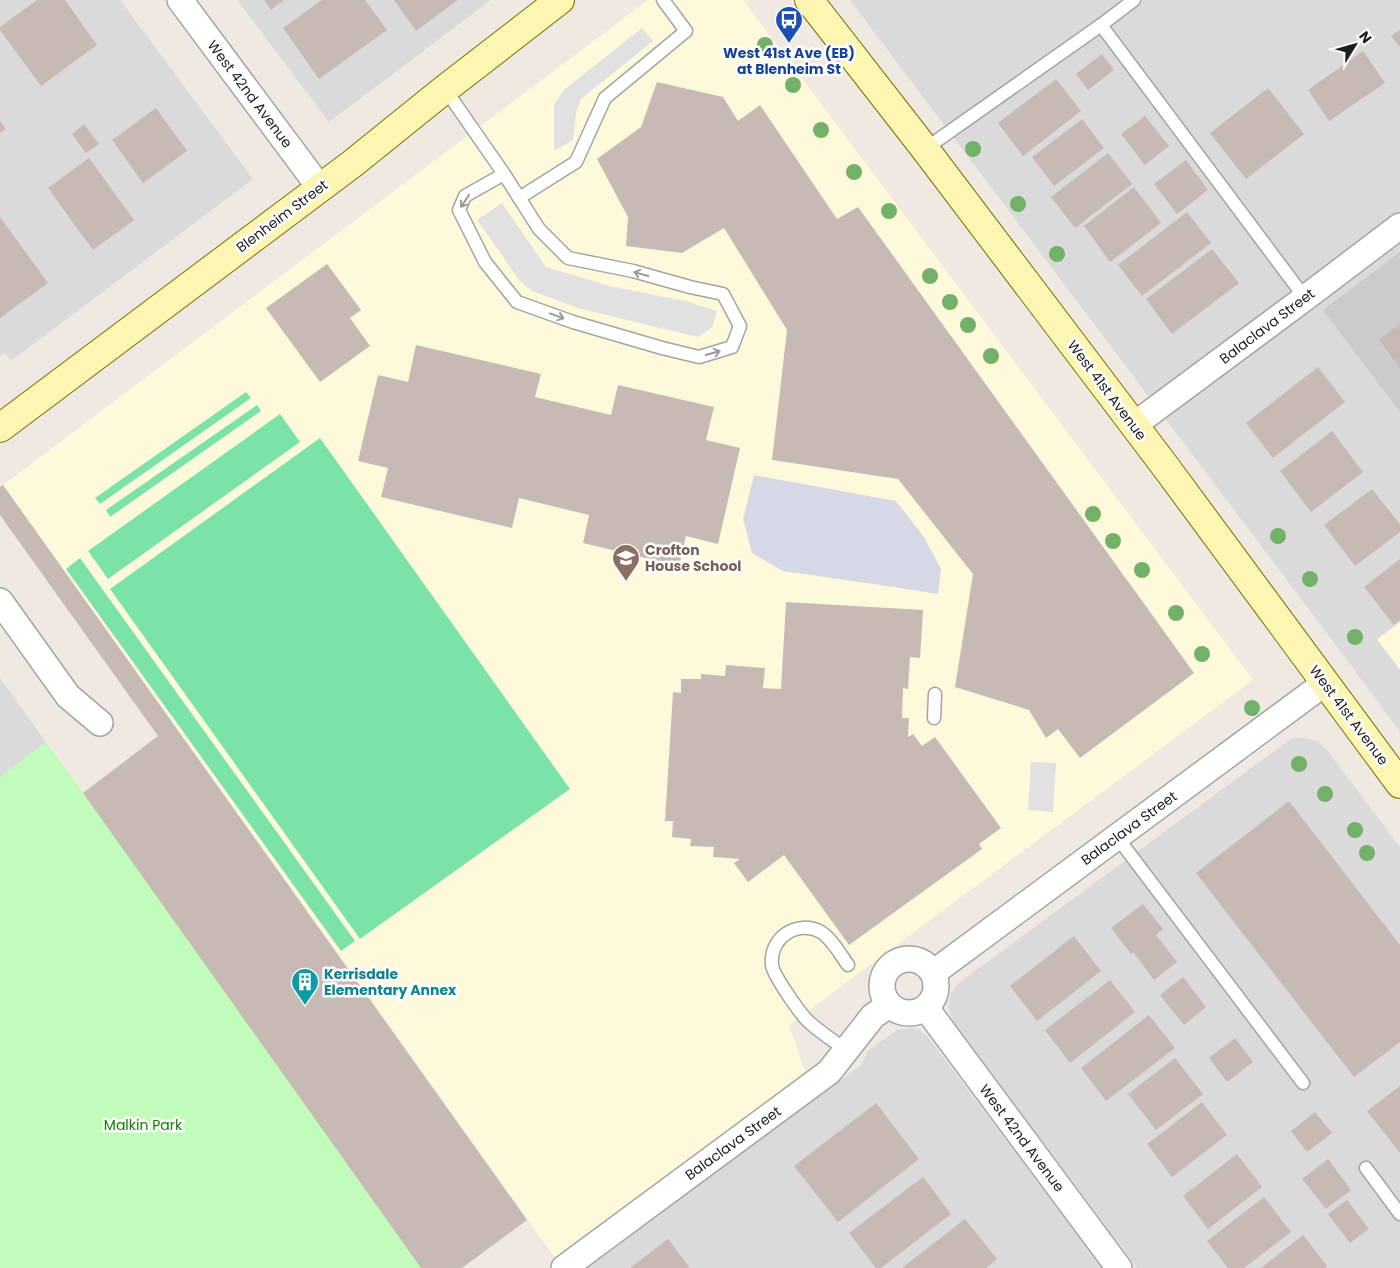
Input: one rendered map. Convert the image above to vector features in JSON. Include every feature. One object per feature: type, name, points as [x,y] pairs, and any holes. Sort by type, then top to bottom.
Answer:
[{"type":"main road","name":"Blenheim Street","points":[[0,428],[320,188],[560,0]]},
{"type":"main road","name":"West 41st Avenue","points":[[809,0],[925,148],[1134,425],[1400,784]]},
{"type":"street","name":"West 42nd Avenue","points":[[180,0],[320,188]]},
{"type":"street","name":"Balaclava Street","points":[[1134,425],[1400,226]]},
{"type":"street","points":[[0,602],[68,696],[100,723]]},
{"type":"street","name":"Balaclava Street","points":[[933,972],[1325,683]]},
{"type":"street","points":[[903,959],[915,959],[925,964],[933,972],[936,992],[926,1008],[917,1013],[906,1014],[888,1005],[883,995],[881,983],[885,972],[892,963],[903,959]]},
{"type":"street","name":"Balaclava Street","points":[[564,1268],[829,1072],[873,1016],[888,1005]]},
{"type":"street","name":"West 42nd Avenue","points":[[926,1008],[1119,1268]]},
{"type":"lane","points":[[519,198],[576,162],[605,98],[686,31],[663,0]]},
{"type":"lane","points":[[925,148],[1134,0]]},
{"type":"lane","points":[[1101,25],[1305,298]]},
{"type":"lane","points":[[445,89],[504,174],[538,229],[568,258],[632,271],[723,294],[740,326],[732,347],[699,357],[573,322],[517,302],[485,262],[459,210],[465,196],[504,174]]},
{"type":"lane","points":[[934,718],[935,694]]},
{"type":"lane","points":[[1116,837],[1303,1083]]},
{"type":"lane","points":[[846,1050],[808,1021],[777,978],[772,966],[772,952],[778,940],[789,931],[811,928],[822,933],[830,940],[848,965]]},
{"type":"lane","points":[[1366,1168],[1400,1214]]},
{"type":"shaded area","points":[[0,0],[120,0],[253,179],[11,361],[5,353],[0,356]]},
{"type":"shaded area","points":[[237,0],[491,0],[329,122]]},
{"type":"shaded area","name":"Crofton House School","points":[[648,0],[743,0],[1253,680],[789,1025],[805,1072],[555,1258],[3,485]]},
{"type":"shaded area","points":[[850,0],[1400,0],[1400,732],[1341,652]]},
{"type":"shaded area","points":[[642,28],[653,41],[581,99],[576,113],[573,140],[554,151],[554,105],[564,90]]},
{"type":"shaded area","points":[[502,203],[546,267],[610,286],[685,301],[717,311],[712,327],[698,337],[581,309],[532,291],[520,281],[477,220]]},
{"type":"shaded area","points":[[1400,252],[1400,412],[1323,310]]},
{"type":"shaded area","points":[[754,475],[896,501],[924,537],[941,569],[938,594],[783,571],[752,553],[743,519]]},
{"type":"shaded area","points":[[1400,622],[1400,670],[1377,639]]},
{"type":"shaded area","points":[[0,678],[46,742],[0,777]]},
{"type":"shaded area","points":[[1292,738],[1306,738],[1317,741],[1327,750],[1400,847],[1400,1268],[1137,1268],[954,1022],[948,1007],[951,993],[960,982]]},
{"type":"shaded area","points":[[1031,762],[1056,763],[1053,812],[1028,810]]},
{"type":"shaded area","points":[[919,1029],[928,1037],[1102,1268],[588,1268],[861,1065],[868,1051],[897,1030]]},
{"type":"green space","points":[[246,392],[251,398],[100,504],[95,498]]},
{"type":"green space","points":[[257,405],[261,411],[110,517],[106,510]]},
{"type":"green space","points":[[280,414],[300,442],[108,579],[88,551]]},
{"type":"green space","points":[[320,438],[570,789],[360,939],[110,589]]},
{"type":"green space","points":[[80,558],[355,941],[341,951],[66,569]]},
{"type":"green space","name":"Malkin Park","points":[[46,742],[421,1268],[0,1268],[0,777]]},
{"type":"building","points":[[37,0],[65,0],[97,45],[41,86],[0,30],[0,27]]},
{"type":"building","points":[[264,0],[284,0],[271,10]]},
{"type":"building","points":[[322,0],[365,0],[387,30],[319,79],[283,28]]},
{"type":"building","points":[[394,0],[458,0],[416,31]]},
{"type":"building","points":[[1400,30],[1400,47],[1391,36]]},
{"type":"building","points":[[1363,51],[1385,83],[1329,121],[1308,90]]},
{"type":"building","points":[[1102,54],[1114,70],[1088,90],[1076,74]]},
{"type":"building","points":[[1056,79],[1081,111],[1023,156],[998,123]]},
{"type":"building","points":[[657,82],[723,97],[738,121],[760,105],[837,219],[858,207],[1194,673],[1080,758],[1058,729],[1046,738],[1029,710],[955,687],[973,574],[898,479],[772,460],[787,330],[724,228],[682,253],[626,246],[628,217],[597,159],[641,127]]},
{"type":"building","points":[[1268,88],[1304,134],[1246,179],[1210,133]]},
{"type":"building","points":[[156,108],[187,151],[143,183],[112,140]]},
{"type":"building","points":[[1145,116],[1169,146],[1145,165],[1121,134]]},
{"type":"building","points":[[1082,119],[1104,148],[1054,186],[1032,157]]},
{"type":"building","points":[[0,121],[6,129],[0,133]]},
{"type":"building","points":[[84,124],[99,144],[86,153],[72,134]]},
{"type":"building","points":[[1108,153],[1132,184],[1075,228],[1051,197]]},
{"type":"building","points":[[89,158],[134,220],[93,250],[48,188]]},
{"type":"building","points":[[1186,160],[1208,190],[1177,214],[1154,184]]},
{"type":"building","points":[[1134,187],[1161,223],[1110,262],[1084,226]]},
{"type":"building","points":[[1187,212],[1211,243],[1142,296],[1118,265]]},
{"type":"building","points":[[0,217],[48,283],[0,318]]},
{"type":"building","points":[[1212,249],[1239,283],[1172,334],[1146,299]]},
{"type":"building","points":[[327,264],[361,310],[350,318],[370,346],[320,382],[266,308]]},
{"type":"building","points":[[1400,324],[1400,368],[1379,340]]},
{"type":"building","points":[[416,345],[541,374],[535,397],[611,415],[618,385],[714,407],[706,440],[740,448],[718,544],[686,536],[679,566],[583,543],[589,515],[519,498],[512,528],[381,497],[388,468],[358,461],[378,375],[408,382]]},
{"type":"building","points":[[1318,367],[1345,402],[1273,458],[1246,423]]},
{"type":"building","points":[[1332,431],[1363,472],[1311,512],[1280,471]]},
{"type":"building","name":"Kerrisdale Elementary Annex","points":[[3,485],[527,1220],[462,1268],[421,1268],[83,793],[158,736],[0,515],[0,487]]},
{"type":"building","points":[[1372,489],[1400,524],[1400,532],[1355,566],[1324,525]]},
{"type":"building","points":[[1400,559],[1400,620],[1394,625],[1364,587]]},
{"type":"building","points":[[786,602],[923,610],[920,658],[910,657],[908,689],[903,688],[902,718],[909,718],[908,737],[913,734],[922,746],[935,737],[1001,828],[979,844],[982,849],[849,945],[784,855],[748,882],[734,863],[740,859],[713,857],[714,847],[690,846],[691,839],[672,837],[673,821],[665,821],[673,692],[681,693],[681,679],[701,679],[701,674],[725,676],[726,665],[765,668],[763,688],[781,689]]},
{"type":"building","points":[[1289,801],[1400,945],[1400,1042],[1354,1077],[1196,873]]},
{"type":"building","points":[[1143,904],[1163,929],[1156,935],[1177,962],[1154,980],[1133,952],[1131,954],[1111,928]]},
{"type":"building","points":[[1074,936],[1101,971],[1037,1021],[1010,986]]},
{"type":"building","points":[[1183,977],[1206,1007],[1184,1025],[1160,995]]},
{"type":"building","points":[[1110,980],[1135,1012],[1070,1063],[1045,1030]]},
{"type":"building","points":[[1149,1015],[1175,1048],[1106,1101],[1081,1068]]},
{"type":"building","points":[[1235,1038],[1253,1062],[1227,1082],[1209,1058]]},
{"type":"building","points":[[1175,1058],[1203,1094],[1156,1130],[1128,1094]]},
{"type":"building","points":[[1400,1086],[1400,1153],[1367,1111]]},
{"type":"building","points":[[1202,1102],[1227,1135],[1172,1177],[1147,1144]]},
{"type":"building","points":[[876,1103],[919,1159],[838,1222],[794,1166]]},
{"type":"building","points":[[1315,1112],[1332,1133],[1307,1152],[1291,1131]]},
{"type":"building","points":[[1237,1154],[1262,1187],[1208,1229],[1183,1196]]},
{"type":"building","points":[[1328,1159],[1351,1190],[1326,1209],[1302,1179]]},
{"type":"building","points":[[923,1177],[951,1214],[881,1268],[876,1268],[849,1233]]},
{"type":"building","points":[[1264,1197],[1291,1232],[1244,1268],[1228,1268],[1207,1241]]},
{"type":"building","points":[[1347,1200],[1369,1229],[1350,1243],[1328,1214]]},
{"type":"building","points":[[965,1219],[997,1259],[986,1268],[902,1268]]},
{"type":"building","points":[[1303,1235],[1327,1266],[1325,1268],[1261,1268]]},
{"type":"building","points":[[668,1239],[690,1268],[630,1268]]},
{"type":"place","name":"West 41st Ave (EB) at Blenheim St","points":[[789,44]]},
{"type":"place","name":"Crofton House School","points":[[626,582]]},
{"type":"place","name":"Kerrisdale Elementary Annex","points":[[305,1006]]}]
